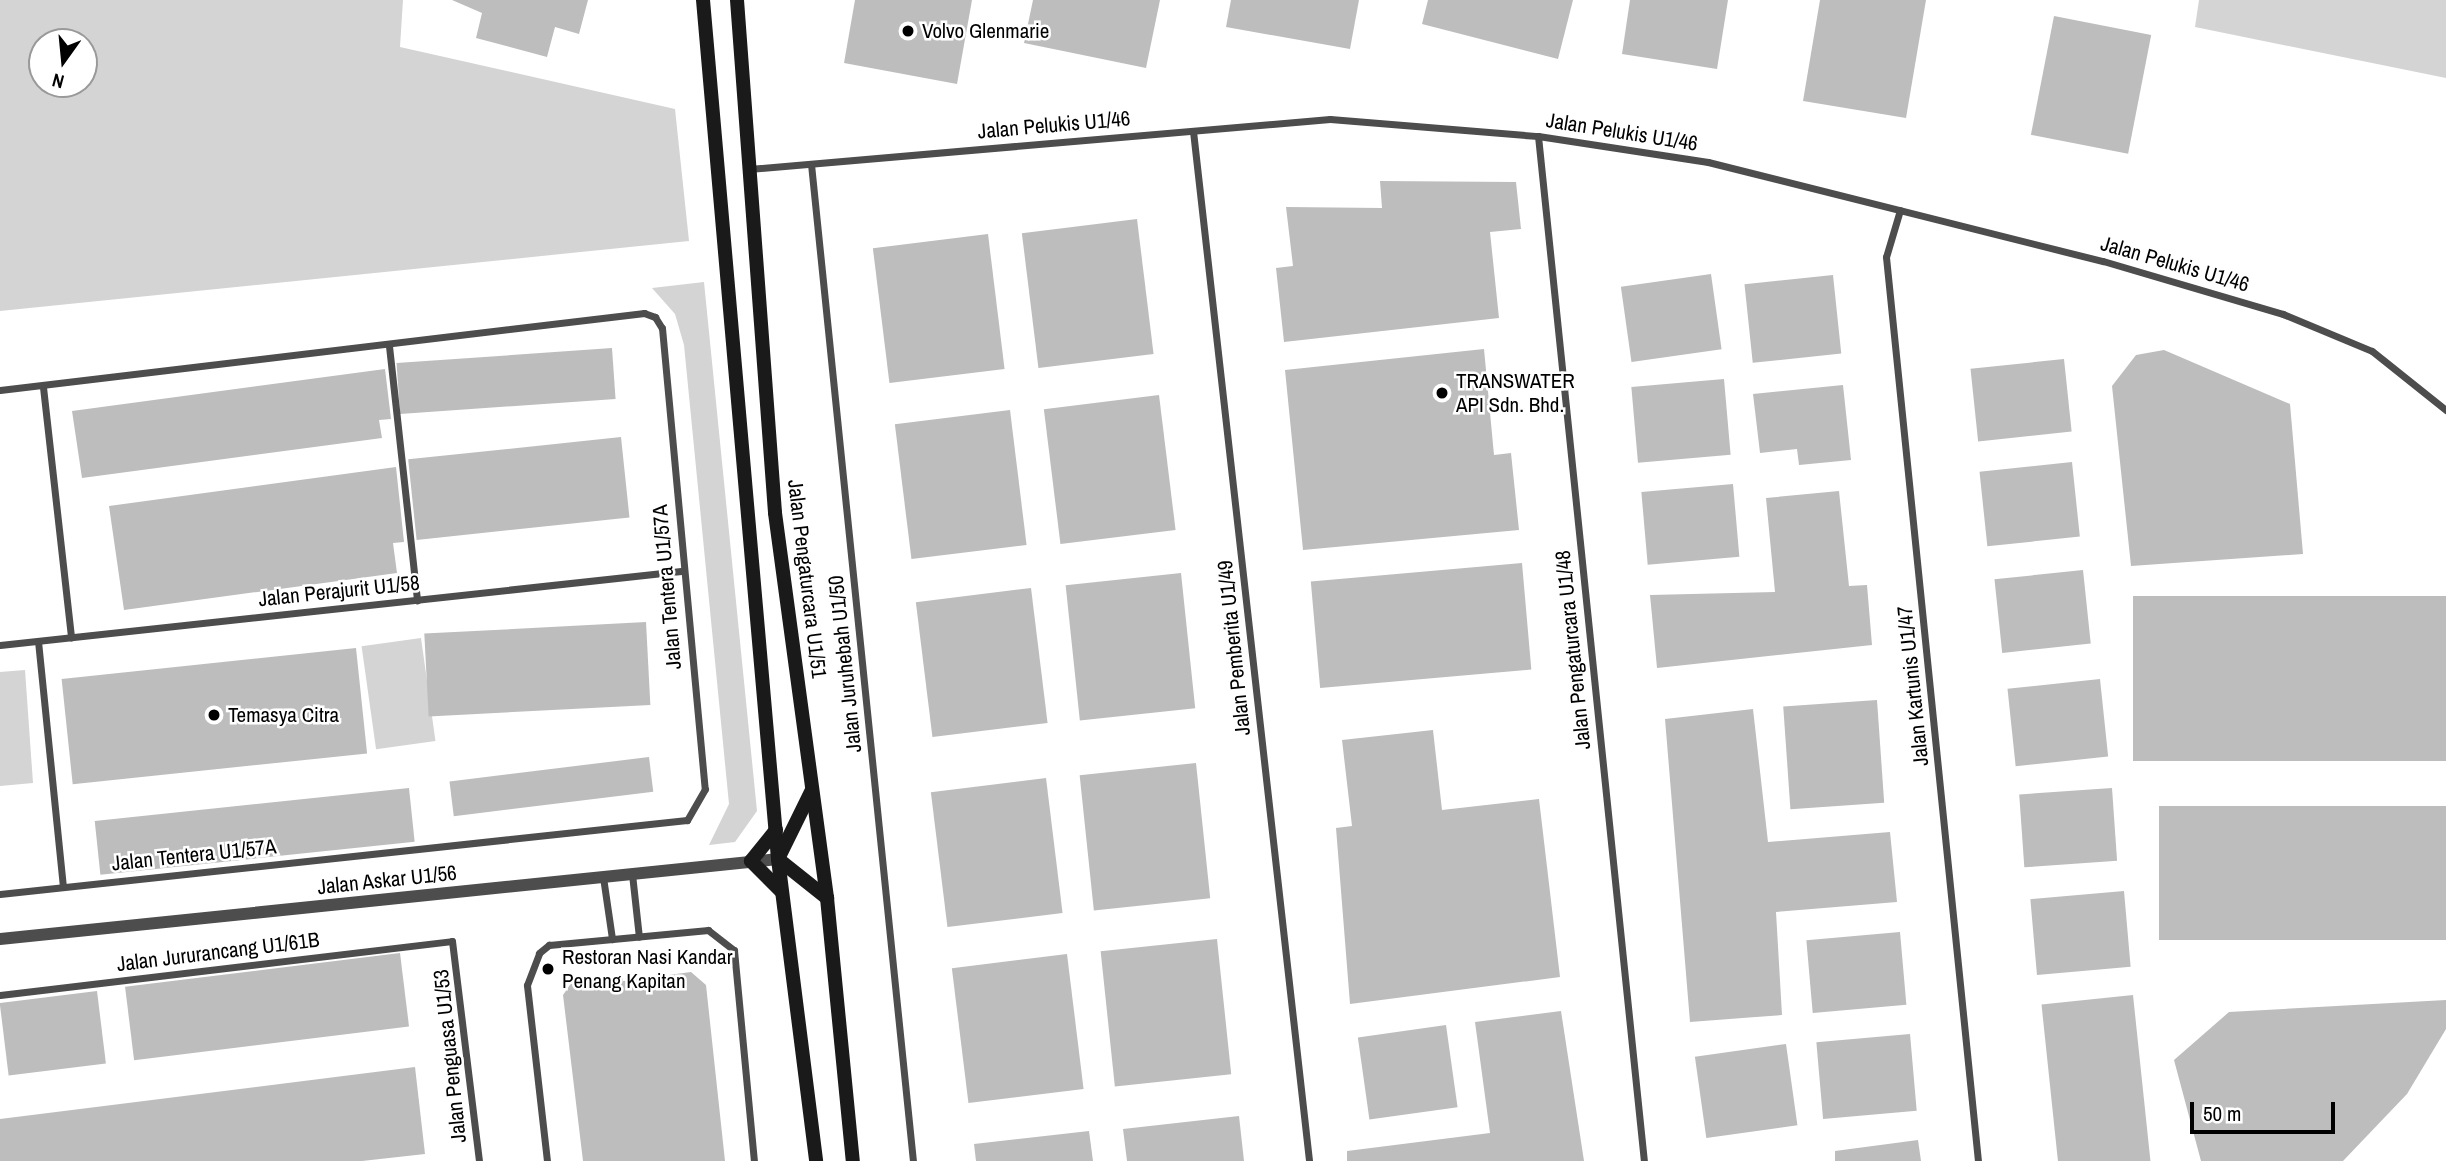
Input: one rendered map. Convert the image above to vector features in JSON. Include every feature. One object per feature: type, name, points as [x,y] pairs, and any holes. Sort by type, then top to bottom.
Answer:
[{"type":"main road","points":[[703,0],[778,859],[816,1161]]},
{"type":"main road","name":"Jalan Pengaturcara U1/51","points":[[737,0],[775,513],[827,898],[853,1161]]},
{"type":"main road","points":[[778,859],[800,826],[813,787]]},
{"type":"main road","points":[[776,830],[751,862],[782,892]]},
{"type":"main road","points":[[778,859],[827,898]]},
{"type":"street","name":"Jalan Pelukis U1/46","points":[[748,170],[1369,118],[1538,136],[1707,162],[1900,210],[2283,314],[2372,351],[2446,410]]},
{"type":"street","name":"Jalan Pemberita U1/49","points":[[1194,131],[1309,1161]]},
{"type":"street","name":"Jalan Pengaturcara U1/48","points":[[1538,136],[1644,1161]]},
{"type":"street","name":"Jalan Juruhebah U1/50","points":[[811,164],[913,1161]]},
{"type":"street","name":"Jalan Kartunis U1/47","points":[[1900,210],[1886,257],[1978,1161]]},
{"type":"street","name":"Jalan Tentera U1/57A","points":[[0,390],[388,346],[644,313],[655,317],[662,328],[681,571],[705,789],[687,820],[0,894]]},
{"type":"street","points":[[388,346],[416,600]]},
{"type":"street","points":[[43,387],[71,638]]},
{"type":"street","name":"Jalan Perajurit U1/58","points":[[0,645],[681,571]]},
{"type":"street","points":[[38,641],[63,886]]},
{"type":"street","name":"Jalan Askar U1/56","points":[[0,939],[778,859]]},
{"type":"street","points":[[632,874],[639,937]]},
{"type":"street","points":[[603,877],[612,939]]},
{"type":"street","points":[[547,1161],[527,985],[533,963],[549,945],[708,930],[734,950],[754,1161]]},
{"type":"street","name":"Jalan Penguasa U1/53","points":[[440,944],[452,941],[456,948],[479,1161]]},
{"type":"street","name":"Jalan Jururancang U1/61B","points":[[0,995],[440,944]]},
{"type":"shaded area","points":[[0,0],[403,0],[400,47],[675,109],[689,241],[0,311]]},
{"type":"shaded area","points":[[2199,0],[2446,0],[2446,78],[2195,27]]},
{"type":"shaded area","points":[[704,282],[757,811],[735,842],[709,845],[729,804],[684,345],[675,314],[652,288]]},
{"type":"shaded area","points":[[421,638],[435,741],[376,749],[362,646]]},
{"type":"shaded area","points":[[25,670],[33,783],[0,786],[0,672]]},
{"type":"building","points":[[452,0],[588,0],[579,34],[555,27],[547,57],[476,38],[482,13]]},
{"type":"building","name":"Volvo Glenmarie","points":[[855,0],[972,0],[957,84],[844,63]]},
{"type":"building","points":[[1033,0],[1160,0],[1146,68],[1024,43]]},
{"type":"building","points":[[1231,0],[1359,0],[1350,49],[1226,27]]},
{"type":"building","points":[[1428,0],[1573,0],[1558,59],[1422,24]]},
{"type":"building","points":[[1630,0],[1728,0],[1717,69],[1622,54]]},
{"type":"building","points":[[1820,0],[1926,0],[1906,118],[1803,101]]},
{"type":"building","points":[[2054,16],[2151,35],[2128,154],[2031,135]]},
{"type":"building","points":[[1380,181],[1516,182],[1521,229],[1490,232],[1499,318],[1284,342],[1276,268],[1293,266],[1286,207],[1382,208]]},
{"type":"building","points":[[1137,219],[1154,354],[1038,368],[1022,233]]},
{"type":"building","points":[[988,234],[1005,369],[889,383],[873,248]]},
{"type":"building","points":[[1711,274],[1722,349],[1631,362],[1621,287]]},
{"type":"building","points":[[1833,275],[1841,354],[1753,363],[1744,284]]},
{"type":"building","points":[[612,348],[616,399],[400,414],[397,363]]},
{"type":"building","points":[[1484,349],[1494,455],[1511,453],[1519,530],[1303,550],[1285,370]]},
{"type":"building","points":[[2164,350],[2290,404],[2303,554],[2131,566],[2112,386],[2136,355]]},
{"type":"building","points":[[2064,359],[2072,432],[1978,441],[1971,369]]},
{"type":"building","points":[[385,369],[391,419],[379,420],[382,438],[82,478],[72,411]]},
{"type":"building","points":[[1724,379],[1731,455],[1638,463],[1631,387]]},
{"type":"building","points":[[1843,385],[1851,460],[1799,465],[1797,449],[1760,453],[1753,394]]},
{"type":"building","points":[[1159,395],[1176,530],[1060,544],[1044,409]]},
{"type":"building","points":[[1010,410],[1027,545],[911,559],[895,424]]},
{"type":"building","points":[[621,437],[629,518],[417,540],[408,459]]},
{"type":"building","points":[[2072,462],[2080,537],[1987,546],[1980,472]]},
{"type":"building","points":[[396,467],[404,542],[393,543],[397,573],[124,610],[109,506]]},
{"type":"building","points":[[1733,484],[1739,557],[1648,565],[1641,492]]},
{"type":"building","points":[[1839,491],[1849,586],[1867,585],[1872,645],[1657,668],[1650,595],[1775,592],[1766,498]]},
{"type":"building","points":[[1522,563],[1531,670],[1320,688],[1311,581]]},
{"type":"building","points":[[2083,570],[2091,644],[2002,653],[1994,579]]},
{"type":"building","points":[[1181,573],[1195,708],[1080,720],[1066,585]]},
{"type":"building","points":[[1031,588],[1048,723],[932,737],[916,602]]},
{"type":"building","points":[[2133,596],[2446,596],[2446,761],[2133,761]]},
{"type":"building","points":[[646,622],[650,705],[429,717],[424,634]]},
{"type":"building","name":"Temasya Citra","points":[[356,648],[367,753],[73,784],[62,679]]},
{"type":"building","points":[[2100,679],[2108,757],[2016,766],[2008,689]]},
{"type":"building","points":[[1877,700],[1884,803],[1790,809],[1783,707]]},
{"type":"building","points":[[1753,709],[1768,842],[1890,832],[1897,902],[1776,912],[1782,1015],[1690,1022],[1665,719]]},
{"type":"building","points":[[1433,730],[1442,810],[1539,799],[1560,977],[1350,1004],[1336,828],[1352,826],[1342,740]]},
{"type":"building","points":[[649,757],[653,792],[454,816],[449,781]]},
{"type":"building","points":[[1196,763],[1210,898],[1094,910],[1080,775]]},
{"type":"building","points":[[1046,778],[1063,913],[947,927],[931,792]]},
{"type":"building","points":[[409,788],[415,842],[100,875],[95,821]]},
{"type":"building","points":[[2112,788],[2117,861],[2024,867],[2019,794]]},
{"type":"building","points":[[2159,806],[2446,806],[2446,940],[2159,940]]},
{"type":"building","points":[[2124,891],[2131,967],[2037,975],[2030,899]]},
{"type":"building","points":[[1900,932],[1906,1005],[1813,1013],[1806,940]]},
{"type":"building","points":[[1217,939],[1231,1074],[1115,1086],[1101,951]]},
{"type":"building","points":[[400,953],[409,1026],[134,1060],[125,987]]},
{"type":"building","points":[[1067,954],[1084,1089],[968,1103],[952,968]]},
{"type":"building","points":[[691,972],[706,985],[725,1161],[583,1161],[563,995],[574,979],[622,976],[623,981]]},
{"type":"building","points":[[97,991],[106,1063],[9,1075],[0,1003]]},
{"type":"building","points":[[2133,995],[2150,1161],[2058,1161],[2042,1005]]},
{"type":"building","points":[[2446,1000],[2446,1029],[2407,1094],[2343,1161],[2201,1161],[2174,1060],[2229,1012]]},
{"type":"building","points":[[1561,1011],[1584,1161],[1347,1161],[1347,1151],[1490,1133],[1475,1022]]},
{"type":"building","points":[[1446,1025],[1458,1107],[1369,1120],[1358,1037]]},
{"type":"building","points":[[1910,1034],[1917,1111],[1823,1119],[1816,1042]]},
{"type":"building","points":[[1786,1044],[1797,1125],[1706,1138],[1695,1057]]},
{"type":"building","points":[[415,1067],[425,1154],[362,1161],[0,1161],[0,1119]]},
{"type":"building","points":[[1239,1116],[1244,1161],[1127,1161],[1123,1129]]},
{"type":"building","points":[[1089,1131],[1093,1161],[976,1161],[974,1144]]},
{"type":"building","points":[[1918,1140],[1921,1161],[1835,1161],[1835,1151]]},
{"type":"place","name":"Volvo Glenmarie","points":[[908,31]]},
{"type":"place","name":"TRANSWATER API Sdn. Bhd.","points":[[1442,393]]},
{"type":"place","name":"Temasya Citra","points":[[214,715]]},
{"type":"place","name":"Restoran Nasi Kandar Penang Kapitan","points":[[548,969]]}]
